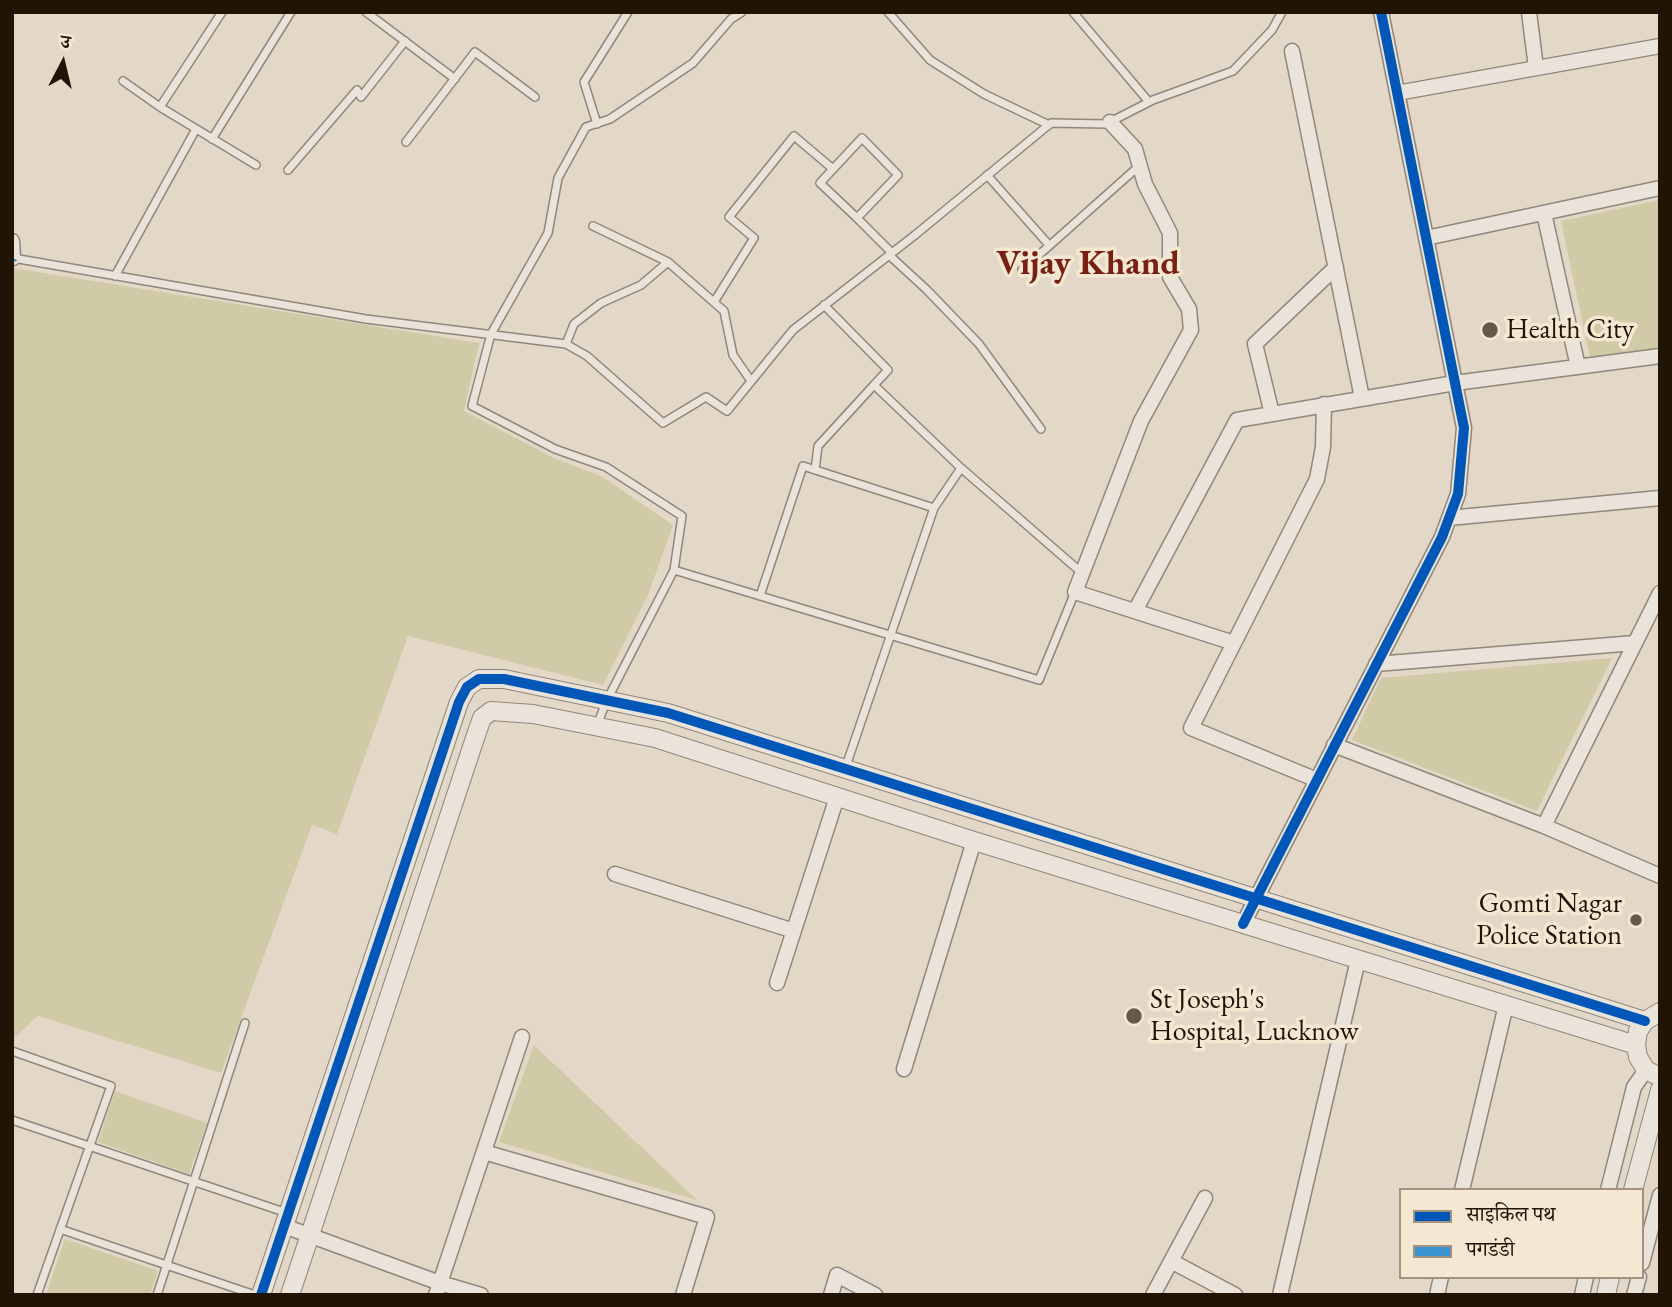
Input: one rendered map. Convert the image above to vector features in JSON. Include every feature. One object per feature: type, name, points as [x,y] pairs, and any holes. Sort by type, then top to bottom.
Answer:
[{"type":"street","points":[[1244,924],[1442,537],[1458,494],[1464,428],[1381,12]]},
{"type":"street","points":[[1529,12],[1536,68]]},
{"type":"street","points":[[1397,93],[1660,46]]},
{"type":"street","points":[[1292,51],[1362,398]]},
{"type":"street","points":[[1110,122],[1135,149],[1145,184],[1170,233],[1170,277],[1189,309],[1191,330],[1141,421],[1075,592],[1234,643]]},
{"type":"street","points":[[1426,238],[1660,188]]},
{"type":"street","points":[[1544,213],[1578,367]]},
{"type":"street","points":[[12,241],[13,258]]},
{"type":"street","points":[[1272,414],[1255,344],[1336,267]]},
{"type":"street","points":[[1135,611],[1237,420],[1455,383],[1660,356]]},
{"type":"street","points":[[1317,780],[1191,729],[1317,480],[1323,447],[1324,404]]},
{"type":"street","points":[[1449,519],[1660,498]]},
{"type":"street","points":[[1544,826],[1660,593]]},
{"type":"street","points":[[1376,664],[1635,643]]},
{"type":"street","points":[[261,1295],[459,702],[467,687],[479,679],[504,679],[668,713],[1255,899],[1656,1012],[1639,1031],[1636,1045],[1638,1057],[1653,1074],[1634,1087],[1609,1188]]},
{"type":"street","points":[[290,1295],[482,718],[491,711],[596,726],[655,738],[974,841],[1636,1045]]},
{"type":"street","points":[[1334,745],[1544,826],[1660,876]]},
{"type":"street","points":[[777,984],[836,797]]},
{"type":"street","points":[[904,1069],[974,841]]},
{"type":"street","points":[[615,874],[794,931]]},
{"type":"street","points":[[1280,1295],[1358,960]]},
{"type":"street","points":[[1462,1188],[1506,1005]]},
{"type":"street","points":[[438,1289],[522,1037]]},
{"type":"street","points":[[1634,1188],[1660,1090]]},
{"type":"street","points":[[484,1152],[707,1217],[683,1295]]},
{"type":"street","points":[[1644,1255],[1660,1195]]},
{"type":"street","points":[[1153,1295],[1205,1198]]},
{"type":"street","points":[[286,1220],[310,1236],[438,1289],[481,1295]]},
{"type":"street","points":[[1171,1261],[1236,1295]]},
{"type":"street","points":[[831,1295],[837,1275],[875,1295]]},
{"type":"lane","points":[[160,107],[222,12]]},
{"type":"lane","points":[[212,139],[291,12]]},
{"type":"lane","points":[[366,12],[455,79]]},
{"type":"lane","points":[[597,124],[584,82],[628,12]]},
{"type":"lane","points":[[596,726],[674,570],[682,516],[606,467],[555,449],[472,406],[491,334],[548,233],[558,178],[586,127],[610,119],[693,63],[731,19],[742,12]]},
{"type":"lane","points":[[888,12],[930,60],[984,94],[1049,125]]},
{"type":"lane","points":[[1073,12],[1149,102]]},
{"type":"lane","points":[[13,258],[366,319],[566,344],[587,356],[663,423],[706,397],[727,411],[793,330],[891,254],[1051,122],[1106,124],[1149,102],[1233,71],[1272,30],[1282,12]]},
{"type":"lane","points":[[288,170],[357,90],[361,97],[405,41]]},
{"type":"lane","points":[[406,142],[475,51],[535,97]]},
{"type":"lane","points":[[123,81],[160,107],[256,165]]},
{"type":"lane","points":[[115,276],[196,129]]},
{"type":"lane","points":[[714,302],[754,238],[729,217],[794,136],[832,169]]},
{"type":"lane","points":[[857,219],[898,174],[862,138],[820,183],[979,344],[1041,429]]},
{"type":"lane","points":[[1021,270],[1140,165]]},
{"type":"lane","points":[[988,175],[1049,245]]},
{"type":"lane","points":[[593,226],[668,262],[724,311],[733,355],[751,381]]},
{"type":"lane","points":[[566,344],[575,324],[601,303],[641,285],[668,262]]},
{"type":"lane","points":[[815,470],[818,446],[888,370],[824,305]]},
{"type":"lane","points":[[874,385],[961,468],[1083,573]]},
{"type":"lane","points":[[760,596],[803,466],[934,508]]},
{"type":"lane","points":[[845,769],[934,508],[961,468]]},
{"type":"lane","points":[[674,570],[1039,680],[1075,592]]},
{"type":"lane","points":[[157,1295],[246,1023]]},
{"type":"lane","points":[[12,1051],[111,1086],[37,1295]]},
{"type":"lane","points":[[12,1120],[194,1182],[286,1220]]},
{"type":"lane","points":[[60,1229],[255,1295]]},
{"type":"shaded area","points":[[1660,200],[1660,348],[1590,357],[1561,221]]},
{"type":"shaded area","points":[[12,268],[479,343],[464,411],[554,458],[603,477],[673,525],[648,595],[603,685],[408,636],[337,834],[312,825],[221,1073],[38,1016],[12,1040]]},
{"type":"shaded area","points":[[1612,658],[1537,811],[1352,740],[1381,678]]},
{"type":"shaded area","points":[[534,1045],[697,1200],[499,1142]]},
{"type":"shaded area","points":[[115,1091],[207,1123],[189,1174],[98,1142]]},
{"type":"shaded area","points":[[65,1239],[158,1271],[150,1295],[46,1295]]},
{"type":"cycle path","points":[[1243,924],[1442,537],[1458,494],[1464,428],[1381,12]]},
{"type":"cycle path","points":[[261,1295],[459,702],[467,687],[479,679],[504,679],[668,713],[1645,1021]]},
{"type":"place","name":"Health City","points":[[1490,330]]},
{"type":"place","name":"Gomti Nagar Police Station","points":[[1636,920]]},
{"type":"place","name":"St Joseph's Hospital, Lucknow","points":[[1134,1016]]},
{"type":"district","name":"Vijay Khand","points":[[1088,264]]}]
